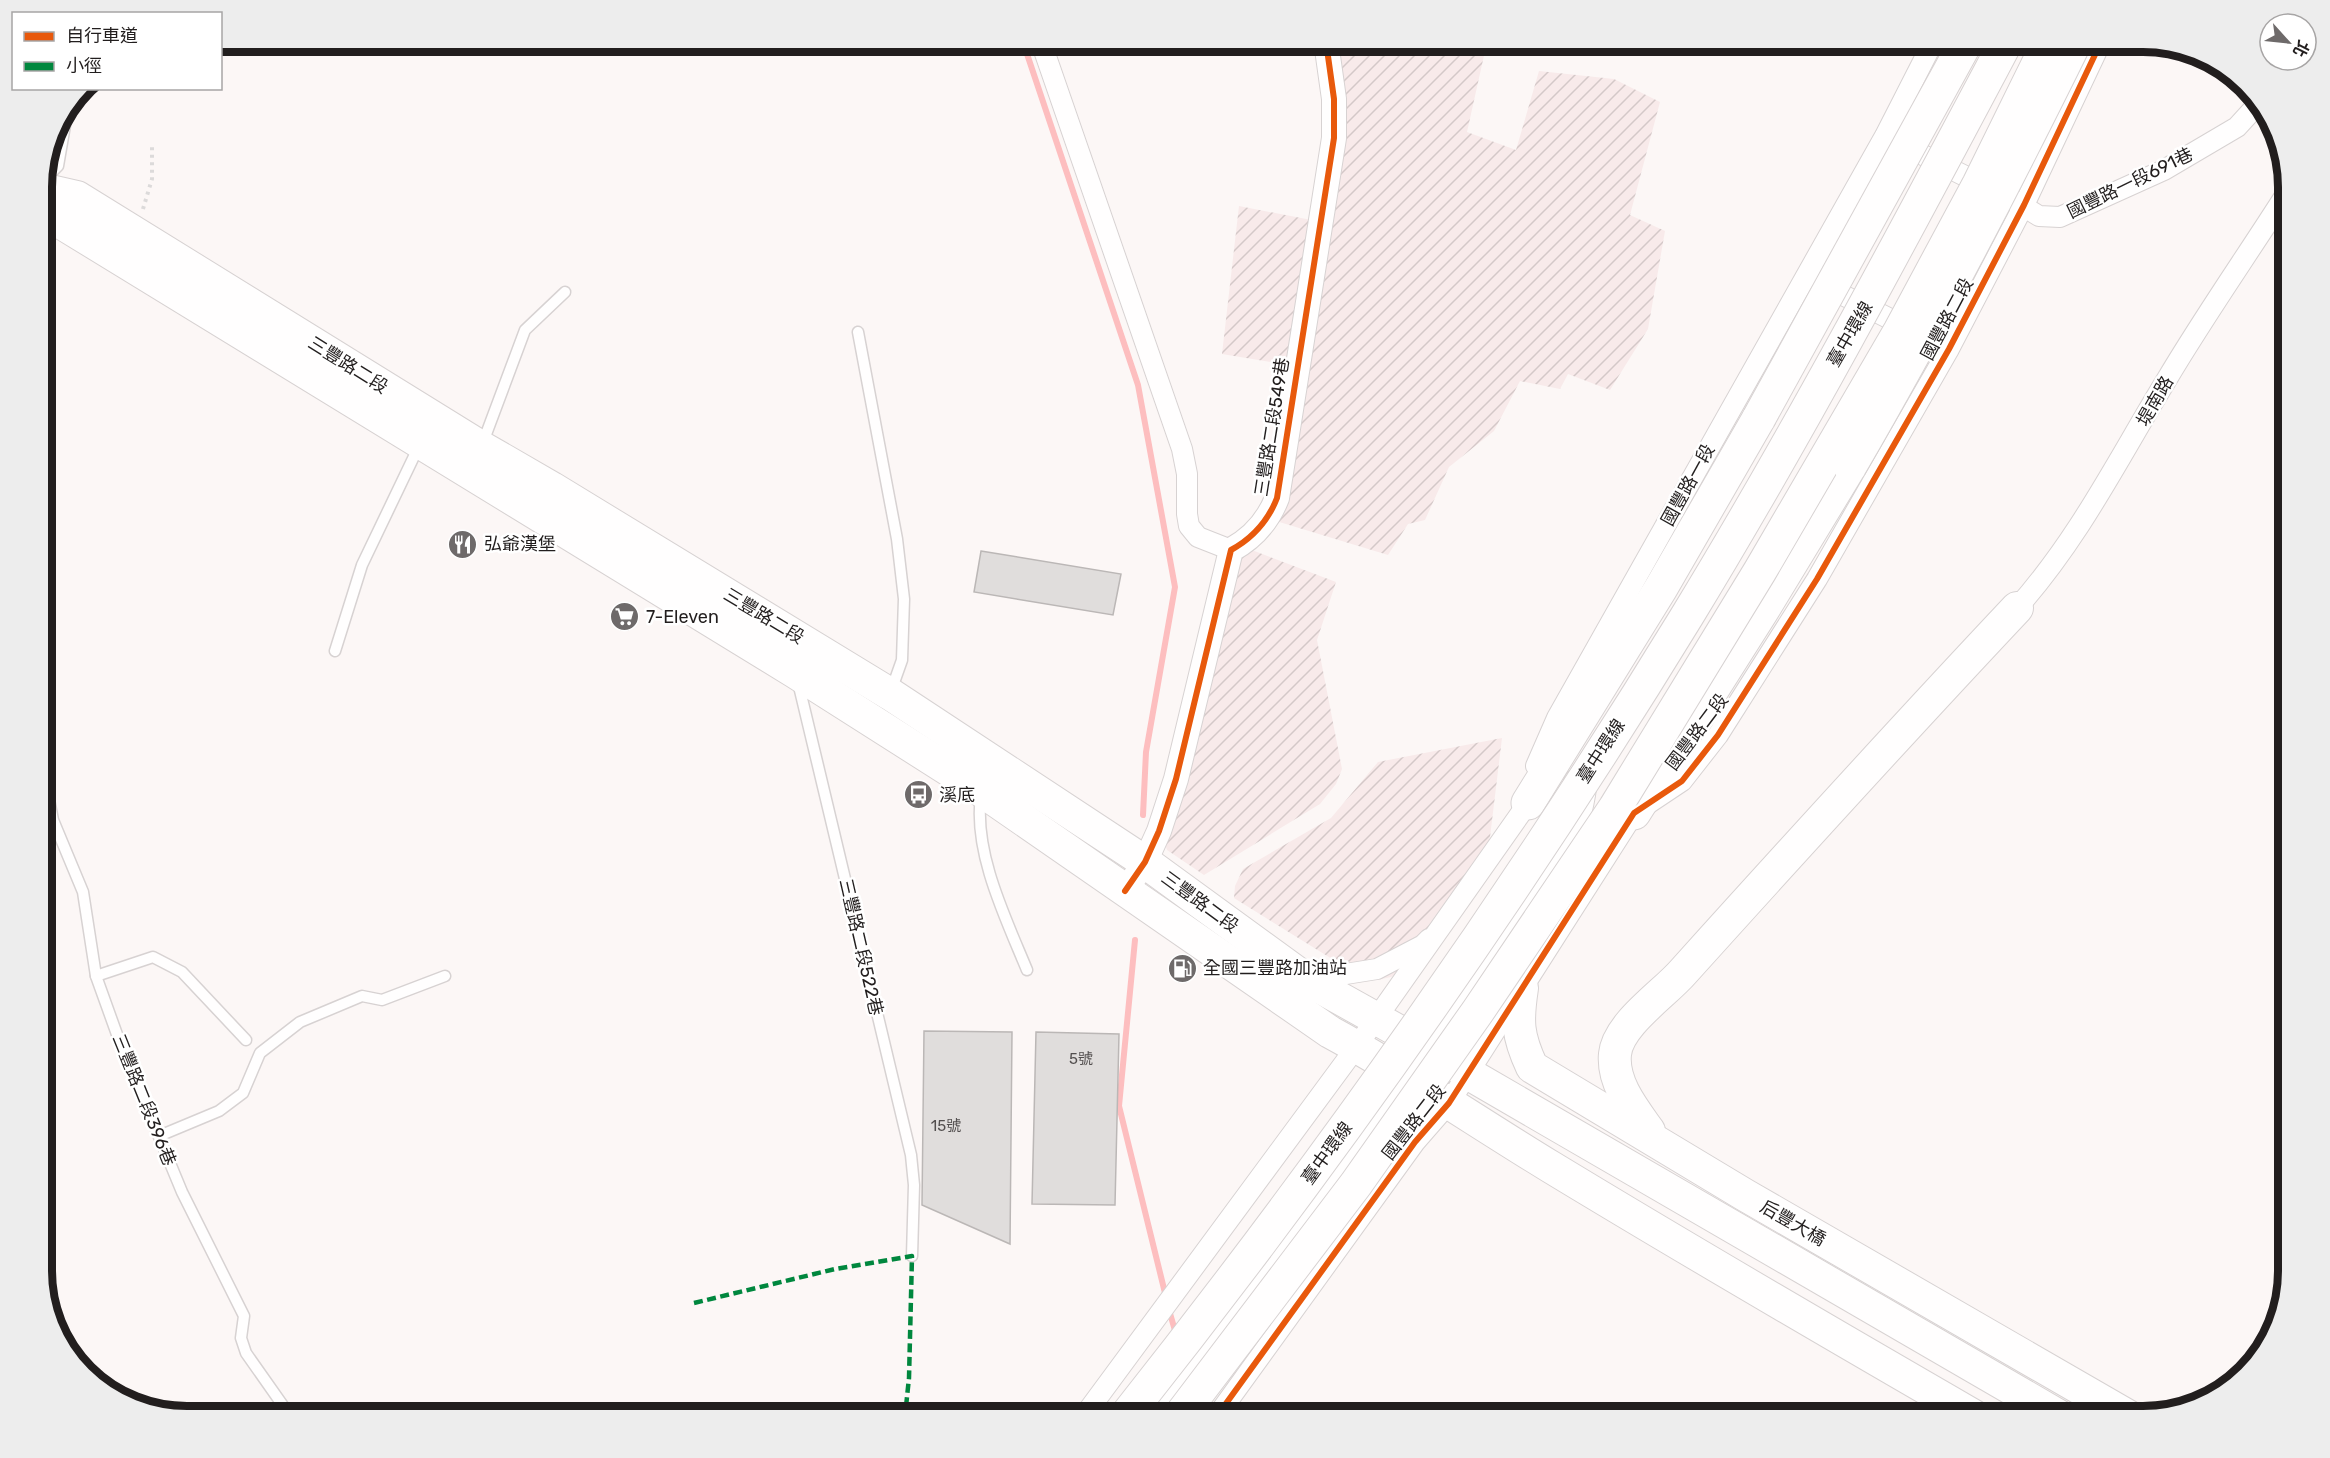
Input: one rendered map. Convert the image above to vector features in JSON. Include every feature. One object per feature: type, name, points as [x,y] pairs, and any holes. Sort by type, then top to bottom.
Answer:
[{"type":"highway","points":[[1528,803],[1661,588],[1759,418],[1960,52]]},
{"type":"highway","name":"臺中環線","points":[[1134,1406],[1200,1323],[1330,1150],[1510,890],[1624,716],[1688,614],[1866,307],[2001,52]]},
{"type":"highway","points":[[1188,1406],[1356,1184],[1485,1001],[1615,808],[1760,571],[1900,331],[1979,184],[2044,52]]},
{"type":"highway","points":[[1634,813],[1851,466],[2000,194],[2070,52]]},
{"type":"highway","points":[[1429,1048],[1559,854],[1571,830],[1577,812],[1587,711]]},
{"type":"main road","name":"三豐路二段","points":[[53,192],[77,197],[137,233],[475,460],[801,657],[982,791],[1125,891],[1330,1032],[1357,1046],[1449,1103]]},
{"type":"main road","name":"三豐路二段","points":[[53,212],[60,222],[420,443],[475,460]]},
{"type":"main road","points":[[1654,1140],[1624,1095],[1614,1055],[1620,1036],[1680,976],[1868,767],[2018,608]]},
{"type":"main road","name":"三豐路二段","points":[[801,657],[890,694],[1145,862],[1307,980],[1429,1048],[1468,1074]]},
{"type":"main road","name":"后豐大橋","points":[[1522,988],[1517,1020],[1522,1047],[1532,1067],[1745,1195],[2111,1406]]},
{"type":"main road","name":"后豐大橋","points":[[1468,1074],[2042,1406]]},
{"type":"main road","points":[[1449,1103],[1722,1270],[1957,1406]]},
{"type":"street","name":"三豐路二段549巷","points":[[1231,550],[1261,527],[1277,498],[1334,138],[1334,99],[1327,52]]},
{"type":"street","name":"國豐路一段","points":[[1444,925],[1528,803],[1536,765],[1557,718],[1885,136],[1928,52]]},
{"type":"street","name":"國豐路二段","points":[[1224,1406],[1415,1142],[1449,1103],[1634,813],[1682,781],[1718,735],[1817,579],[1948,349],[2024,206],[2096,52]]},
{"type":"street","points":[[1045,53],[1182,449],[1188,474],[1189,526],[1198,537],[1231,550],[1176,778],[1159,831],[1145,862],[1125,891]]},
{"type":"street","name":"國豐路一段691巷","points":[[1885,136],[2024,206],[2039,216],[2060,217],[2164,170],[2237,127],[2253,110]]},
{"type":"street","name":"堤南路","points":[[2018,608],[2049,572],[2100,495],[2167,379],[2278,207]]},
{"type":"street","points":[[1806,276],[1948,349]]},
{"type":"street","points":[[1307,980],[1377,969],[1424,945],[1444,925]]},
{"type":"street","points":[[1090,1406],[1444,925]]},
{"type":"street","points":[[1161,1406],[1335,1179],[1429,1048]]},
{"type":"lane","points":[[54,170],[58,166],[63,135]]},
{"type":"lane","points":[[475,460],[525,330],[565,292]]},
{"type":"lane","points":[[858,332],[897,539],[904,599],[902,660],[890,694]]},
{"type":"lane","points":[[335,651],[362,565],[420,443]]},
{"type":"lane","name":"三豐路二段522巷","points":[[801,657],[911,1155],[914,1185],[912,1256]]},
{"type":"lane","points":[[982,791],[978,816],[987,860],[1002,909],[1028,970]]},
{"type":"lane","name":"三豐路二段396巷","points":[[53,820],[83,892],[96,976],[119,1040],[182,1192],[244,1316],[242,1338],[246,1353],[283,1406]]},
{"type":"lane","points":[[96,976],[153,957],[182,972],[246,1040]]},
{"type":"lane","points":[[159,1136],[219,1111],[243,1093],[260,1053],[300,1022],[362,996],[382,1000],[445,976]]},
{"type":"path","points":[[137,233],[152,179],[152,144]]},
{"type":"shaded area","points":[[1336,52],[1485,52],[1467,132],[1516,150],[1539,71],[1614,79],[1660,102],[1630,215],[1665,231],[1648,329],[1610,390],[1568,374],[1560,389],[1520,381],[1494,431],[1449,467],[1425,520],[1408,524],[1388,555],[1276,521],[1306,368],[1222,354],[1239,206],[1327,223]]},
{"type":"shaded area","points":[[1244,547],[1336,582],[1317,640],[1342,769],[1336,784],[1320,804],[1204,875],[1167,850],[1164,841]]},
{"type":"shaded area","points":[[1502,738],[1490,837],[1473,885],[1433,946],[1391,977],[1377,980],[1361,977],[1234,898],[1235,886],[1243,869],[1331,818],[1378,762]]},
{"type":"building","points":[[981,551],[1121,574],[1113,615],[974,592]]},
{"type":"building","points":[[924,1031],[1012,1032],[1010,1244],[922,1205]]},
{"type":"building","points":[[1036,1032],[1119,1034],[1115,1205],[1032,1204]]},
{"type":"waterway","points":[[1027,53],[1138,385],[1175,587],[1146,752],[1143,815]]},
{"type":"waterway","points":[[1135,940],[1119,1106],[1166,1297]]},
{"type":"waterway","points":[[1169,1310],[1176,1334]]},
{"type":"marked path","points":[[694,1303],[835,1269],[912,1256],[909,1378],[906,1406]]},
{"type":"cycle path","points":[[1125,891],[1145,862],[1159,831],[1176,779],[1231,550],[1259,528],[1277,498],[1334,138],[1334,99],[1327,52]]},
{"type":"cycle path","points":[[1224,1406],[1415,1142],[1449,1103],[1634,813],[1682,781],[1718,735],[1817,579],[1949,349],[2024,205],[2096,52]]},
{"type":"place","name":"弘爺漢堡","points":[[463,544]]},
{"type":"place","name":"7-Eleven","points":[[625,617]]},
{"type":"place","name":"溪底","points":[[918,795]]},
{"type":"place","name":"全國三豐路加油站","points":[[1182,968]]}]
